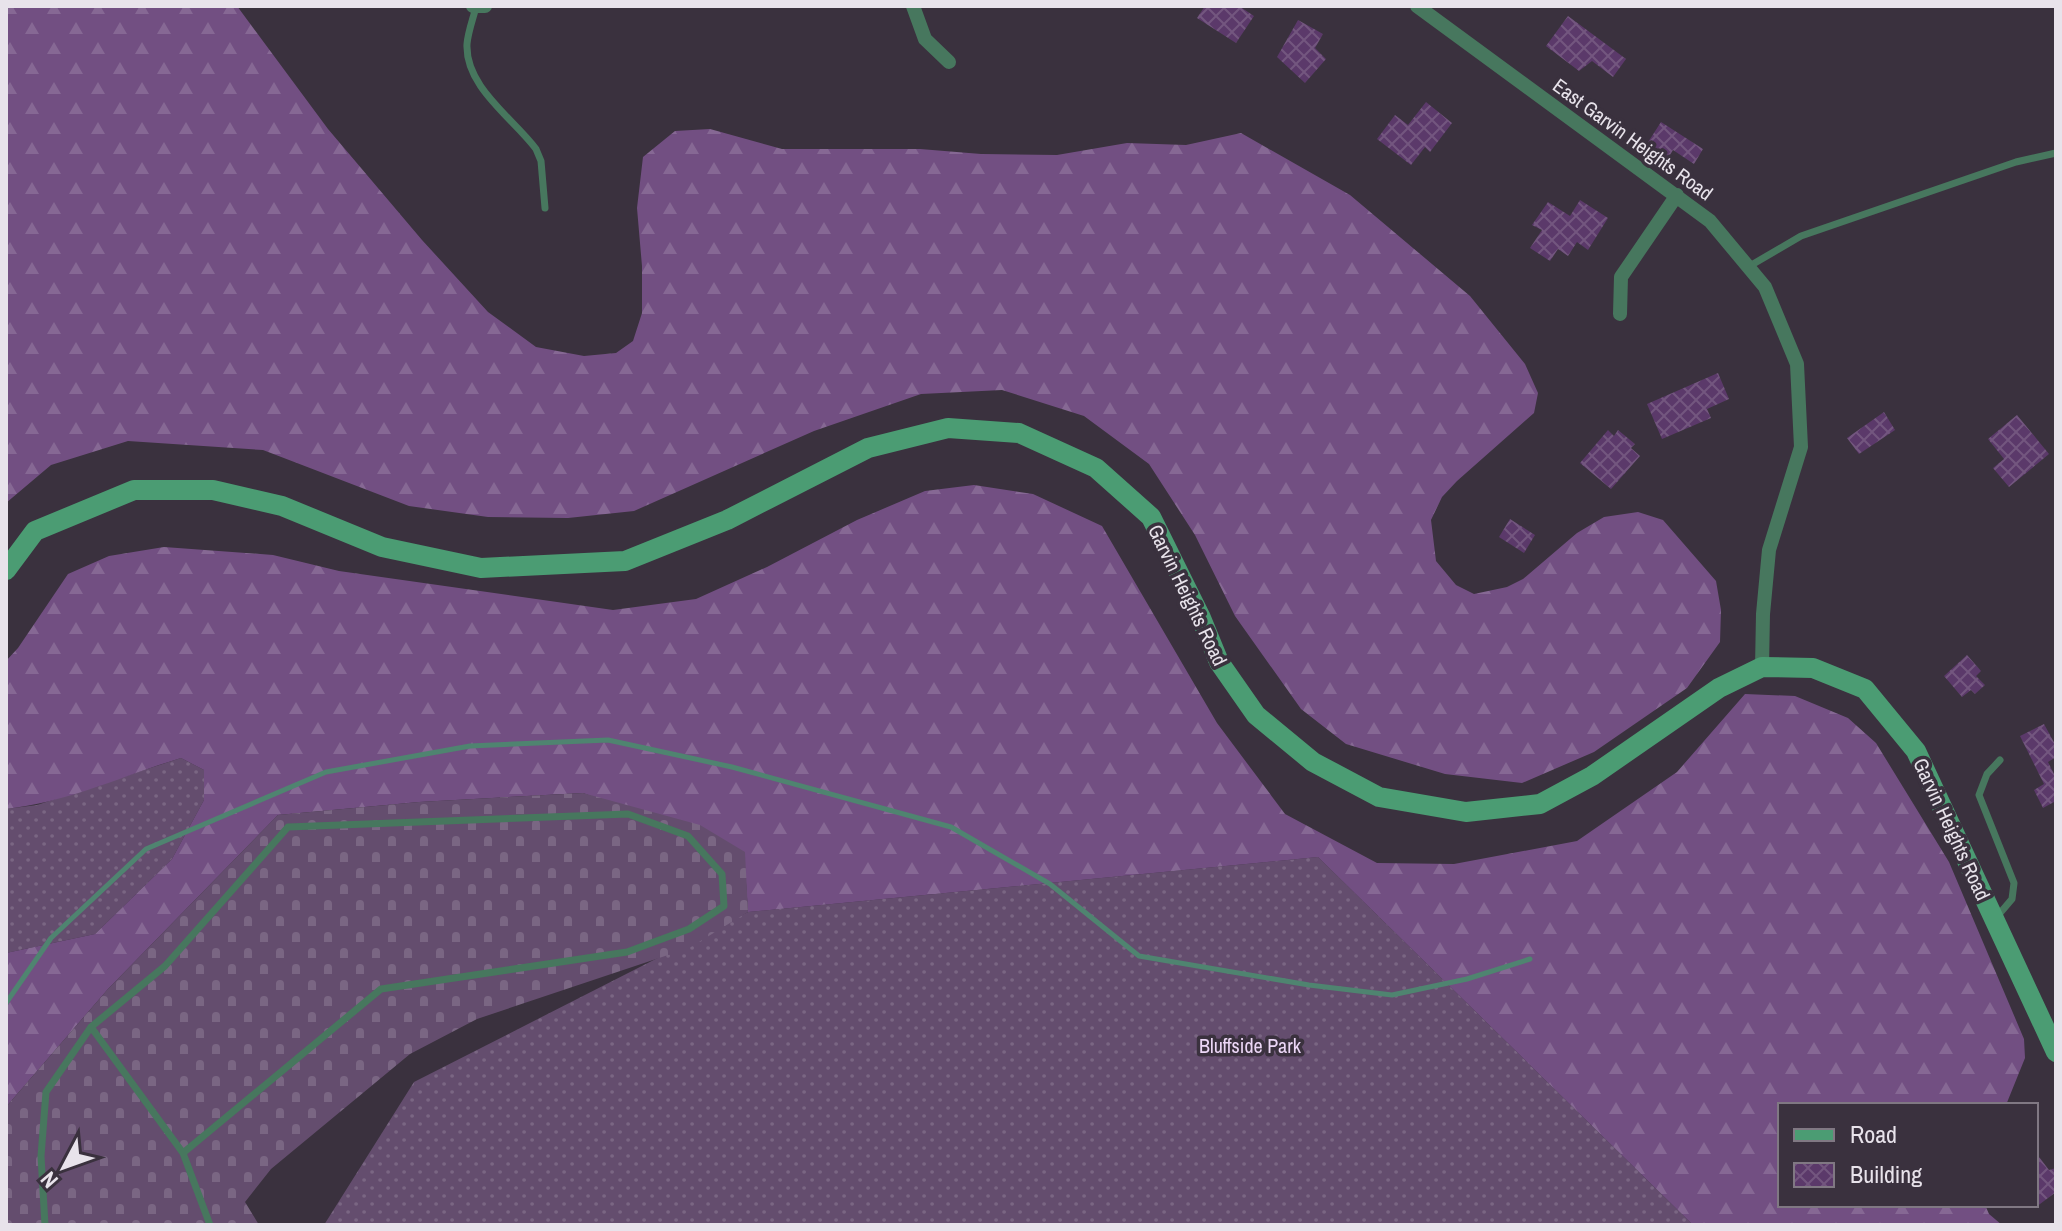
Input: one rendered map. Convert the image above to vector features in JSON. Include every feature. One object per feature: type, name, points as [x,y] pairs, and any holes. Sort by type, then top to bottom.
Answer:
[{"type":"main road","name":"Garvin Heights Road","points":[[6,570],[35,531],[134,490],[213,490],[227,493],[282,506],[382,547],[481,568],[625,561],[727,520],[868,448],[948,428],[1019,433],[1096,468],[1151,517],[1219,662],[1256,715],[1313,762],[1379,797],[1466,812],[1540,804],[1592,776],[1719,688],[1762,667],[1813,668],[1865,689],[1916,751],[2056,1052]]},
{"type":"street","points":[[474,6],[485,6]]},
{"type":"street","points":[[913,6],[925,39],[949,62]]},
{"type":"street","name":"East Garvin Heights Road","points":[[1417,6],[1710,221],[1765,287],[1797,364],[1801,447],[1769,550],[1762,667]]},
{"type":"street","points":[[1620,314],[1621,277],[1677,195]]},
{"type":"lane","points":[[474,6],[467,44],[469,65],[486,92],[536,149],[541,161],[545,208]]},
{"type":"lane","points":[[1748,267],[1801,236],[2016,162],[2056,153]]},
{"type":"lane","points":[[1994,920],[2012,899],[2014,883],[1979,795],[1987,774],[2000,760]]},
{"type":"lane","points":[[45,1225],[41,1156],[46,1092],[91,1027],[165,966],[288,827],[628,814],[688,836],[722,874],[724,906],[689,929],[627,952],[381,989],[183,1153]]},
{"type":"lane","points":[[91,1027],[183,1153],[210,1225]]},
{"type":"green space","points":[[6,6],[237,6],[328,129],[488,312],[536,347],[584,356],[616,353],[633,341],[642,313],[637,208],[643,157],[675,131],[710,129],[782,149],[920,149],[1057,155],[1127,143],[1186,145],[1241,133],[1350,195],[1470,296],[1525,364],[1538,393],[1534,413],[1457,481],[1442,497],[1431,520],[1436,561],[1456,585],[1474,594],[1507,587],[1523,579],[1577,533],[1604,517],[1638,512],[1663,520],[1716,581],[1721,610],[1720,642],[1687,688],[1594,752],[1522,783],[1445,774],[1346,744],[1301,709],[1235,616],[1195,535],[1149,464],[1084,416],[1002,390],[921,394],[814,431],[634,511],[568,518],[488,517],[409,506],[263,450],[128,441],[51,465],[6,503]]},
{"type":"green space","points":[[974,485],[1033,494],[1102,526],[1217,723],[1285,814],[1377,863],[1454,864],[1577,841],[1677,772],[1745,694],[1795,696],[1848,718],[1876,743],[1949,862],[2024,1039],[2025,1058],[2007,1103],[1778,1103],[1778,1207],[1986,1207],[2002,1225],[1693,1225],[1318,857],[748,912],[744,852],[583,793],[419,802],[278,815],[108,989],[6,1107],[6,953],[95,934],[172,859],[204,800],[204,770],[181,758],[73,795],[6,809],[6,661],[68,574],[109,556],[164,547],[273,555],[339,571],[613,610],[696,599],[767,567],[857,520],[925,491]]},
{"type":"green space","points":[[181,758],[204,770],[204,800],[172,859],[95,934],[6,953],[6,809],[37,805]]},
{"type":"green space","points":[[583,793],[700,825],[745,852],[748,912],[689,948],[477,1019],[410,1054],[271,1169],[245,1202],[259,1225],[6,1225],[6,1107],[108,989],[278,815],[419,802]]},
{"type":"green space","name":"Bluffside Park","points":[[1318,857],[1693,1225],[324,1225],[414,1082],[748,912]]},
{"type":"building","points":[[1205,6],[1239,6],[1254,16],[1236,43],[1197,18]]},
{"type":"building","points":[[1568,16],[1626,59],[1613,77],[1592,61],[1579,71],[1546,46]]},
{"type":"building","points":[[1298,20],[1323,34],[1315,48],[1326,59],[1305,83],[1277,57]]},
{"type":"building","points":[[1426,102],[1452,123],[1430,152],[1425,147],[1411,165],[1377,139],[1395,115],[1408,125]]},
{"type":"building","points":[[1661,122],[1703,149],[1694,164],[1673,150],[1665,163],[1643,150]]},
{"type":"building","points":[[1580,200],[1608,218],[1588,250],[1577,242],[1568,256],[1558,249],[1550,261],[1530,248],[1542,230],[1532,225],[1548,202],[1570,216]]},
{"type":"building","points":[[1718,373],[1729,399],[1707,409],[1711,418],[1662,439],[1647,404]]},
{"type":"building","points":[[1884,412],[1895,430],[1859,454],[1847,438]]},
{"type":"building","points":[[2017,415],[2049,454],[2009,487],[1993,468],[2004,459],[1988,439]]},
{"type":"building","points":[[1608,430],[1614,436],[1618,430],[1635,444],[1631,448],[1640,456],[1611,489],[1580,463]]},
{"type":"building","points":[[1510,519],[1535,535],[1524,553],[1499,537]]},
{"type":"building","points":[[1967,655],[1981,671],[1976,676],[1985,685],[1975,694],[1971,690],[1962,697],[1944,676]]},
{"type":"building","points":[[2044,724],[2056,746],[2056,757],[2048,762],[2056,778],[2056,807],[2054,802],[2043,808],[2034,790],[2044,784],[2020,736]]},
{"type":"building","points":[[2038,1156],[2049,1170],[2056,1168],[2056,1192],[2038,1206]]},
{"type":"waterway","points":[[6,1003],[51,938],[146,849],[326,772],[470,746],[608,740],[732,767],[951,827],[1050,884],[1139,956],[1309,985],[1392,995],[1467,979],[1530,959]]}]
